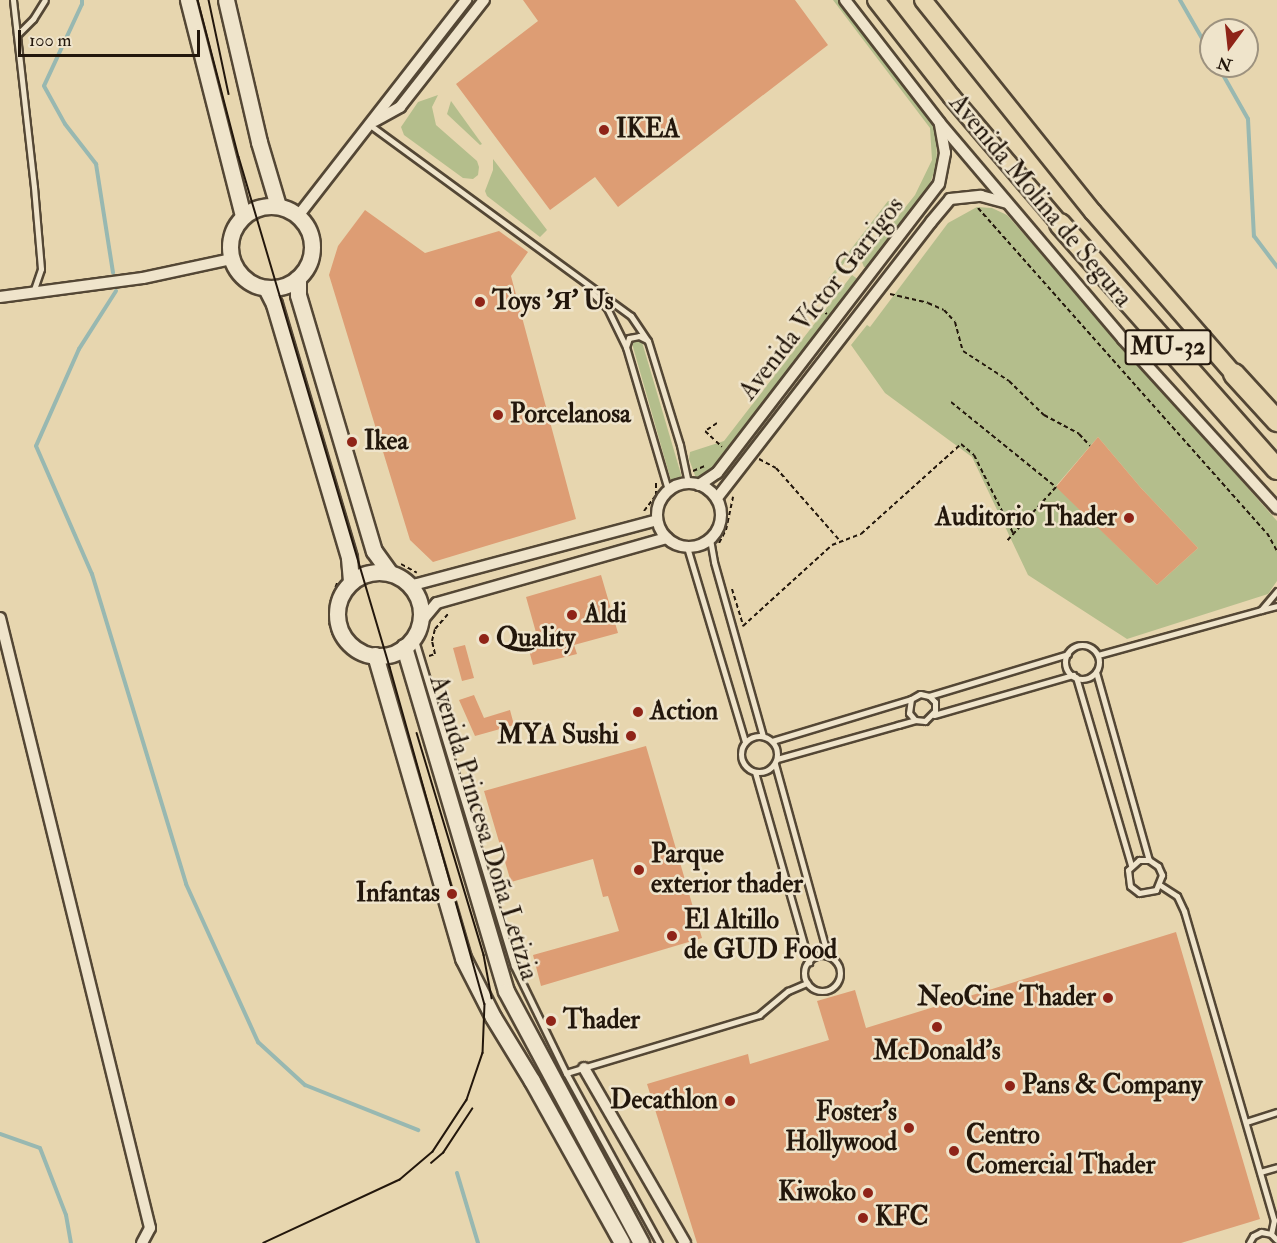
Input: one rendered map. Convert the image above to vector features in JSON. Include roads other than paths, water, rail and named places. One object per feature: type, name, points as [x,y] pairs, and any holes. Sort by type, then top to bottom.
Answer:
[{"type":"highway","name":"MU-32","points":[[1060,224],[1277,469]]},
{"type":"highway","name":"MU-32","points":[[1234,374],[1277,419]]},
{"type":"highway","points":[[1249,440],[1277,477]]},
{"type":"main road","name":"Avenida Molina de Segura","points":[[876,0],[951,96],[1060,224]]},
{"type":"main road","name":"Avenida Molina de Segura","points":[[922,0],[1093,212],[1234,374]]},
{"type":"street","points":[[188,0],[243,216]]},
{"type":"street","points":[[226,0],[259,142],[278,206]]},
{"type":"street","points":[[415,68],[458,0]]},
{"type":"street","points":[[298,216],[466,0]]},
{"type":"street","points":[[370,125],[400,107],[484,0]]},
{"type":"street","name":"Avenida Molina de Segura","points":[[845,0],[940,123],[1007,203],[1123,339],[1275,506]]},
{"type":"street","name":"Avenida Víctor Garrigos","points":[[694,484],[717,473],[939,184],[945,153],[940,123]]},
{"type":"street","name":"Avenida Víctor Garrigos","points":[[717,498],[930,222],[950,200],[981,196],[1007,203]]},
{"type":"street","points":[[278,206],[298,216],[310,236],[312,247],[310,259],[298,278],[283,286],[266,288],[245,278],[232,260],[230,244],[234,229],[243,216],[260,207],[278,206]]},
{"type":"street","points":[[0,297],[143,278],[232,260]]},
{"type":"street","points":[[298,278],[298,295],[374,551],[413,589],[420,602],[413,636]]},
{"type":"street","points":[[266,288],[274,304],[349,558],[338,604],[340,626],[352,645],[370,658],[390,654],[413,636],[437,603],[667,538]]},
{"type":"street","points":[[694,484],[717,498],[721,519],[710,539],[701,545],[687,547],[667,538],[657,520],[661,499],[668,490],[694,484]]},
{"type":"street","points":[[413,589],[417,584],[657,520]]},
{"type":"street","points":[[345,581],[393,567]]},
{"type":"street","points":[[0,618],[150,1228],[141,1243]]},
{"type":"street","name":"Avenida Princesa Doña Letizia","points":[[413,636],[506,991],[641,1243]]},
{"type":"street","name":"Avenida Princesa Doña Letizia","points":[[370,658],[463,958],[496,1024],[532,1081],[622,1243]]},
{"type":"street","points":[[584,1068],[685,1243]]},
{"type":"lane","points":[[13,0],[41,269],[33,292]]},
{"type":"lane","points":[[17,35],[33,19],[45,0]]},
{"type":"lane","points":[[370,125],[631,316],[648,341],[694,484]]},
{"type":"lane","points":[[576,277],[607,308],[626,347],[668,490]]},
{"type":"lane","points":[[626,347],[629,338],[639,336],[648,341]]},
{"type":"lane","points":[[710,539],[714,562],[763,736]]},
{"type":"lane","points":[[687,547],[745,742],[741,757],[749,769],[755,772],[763,772],[776,762],[915,720],[925,722],[934,715],[1075,676],[1089,677],[1096,672],[1099,664],[1098,655],[1089,646],[1083,645],[1072,649],[1068,654],[1066,664],[1075,676],[1131,865],[1128,881],[1134,890],[1145,894],[1160,885]]},
{"type":"lane","points":[[1260,610],[1277,591]]},
{"type":"lane","points":[[1098,655],[1277,606]]},
{"type":"lane","points":[[413,636],[514,966],[566,1073],[659,1243]]},
{"type":"lane","points":[[772,741],[911,699],[920,694],[929,696],[1068,654]]},
{"type":"lane","points":[[1096,672],[1149,860],[1161,870],[1160,885]]},
{"type":"lane","points":[[929,696],[935,702],[934,715]]},
{"type":"lane","points":[[911,699],[909,713],[915,720]]},
{"type":"lane","points":[[745,742],[750,738],[763,736],[772,741],[777,749],[776,762],[828,957]]},
{"type":"lane","points":[[755,772],[808,962],[804,974],[807,983],[816,990],[822,991],[838,983],[839,966],[828,957],[817,956],[808,962]]},
{"type":"lane","points":[[1131,865],[1139,860],[1149,860]]},
{"type":"lane","points":[[1160,885],[1176,896],[1184,911],[1274,1220],[1271,1234]]},
{"type":"lane","points":[[566,1073],[759,1014],[788,991],[807,983]]},
{"type":"lane","points":[[1246,1122],[1277,1112]]},
{"type":"lane","points":[[1260,1172],[1277,1167]]},
{"type":"lane","points":[[1249,1243],[1257,1233],[1271,1234],[1277,1240]]},
{"type":"waterway","points":[[82,0],[44,86],[65,124],[96,164],[113,273]]},
{"type":"waterway","points":[[1180,0],[1199,33]]},
{"type":"waterway","points":[[1225,78],[1248,119],[1254,236],[1277,267]]},
{"type":"waterway","points":[[116,291],[79,349],[36,446],[92,574],[186,884],[258,1042],[305,1085],[418,1130]]},
{"type":"waterway","points":[[0,1134],[40,1148],[66,1215],[71,1243]]},
{"type":"waterway","points":[[457,1173],[478,1243]]},
{"type":"tram line","points":[[198,0],[239,157],[390,667],[485,1004],[483,1053],[467,1100],[433,1152],[400,1180],[264,1243]]},
{"type":"tram line","points":[[209,0],[229,94]]},
{"type":"tram line","points":[[417,733],[484,955],[492,998]]},
{"type":"tram line","points":[[431,1163],[443,1153],[472,1109]]},
{"type":"place","name":"IKEA","points":[[604,130]]},
{"type":"place","name":"Toys 'Я' Us","points":[[480,302]]},
{"type":"place","name":"Porcelanosa","points":[[498,415]]},
{"type":"place","name":"Ikea","points":[[352,442]]},
{"type":"place","name":"Auditorio Thader","points":[[1129,518]]},
{"type":"place","name":"Aldi","points":[[572,615]]},
{"type":"place","name":"Quality","points":[[484,639]]},
{"type":"place","name":"Action","points":[[638,712]]},
{"type":"place","name":"MYA Sushi","points":[[631,736]]},
{"type":"place","name":"Parque exterior thader","points":[[639,870]]},
{"type":"place","name":"Infantas","points":[[452,894]]},
{"type":"place","name":"El Altillo de GUD Food","points":[[672,936]]},
{"type":"place","name":"NeoCine Thader","points":[[1108,998]]},
{"type":"place","name":"Thader","points":[[551,1021]]},
{"type":"place","name":"McDonald's","points":[[937,1027]]},
{"type":"place","name":"Pans & Company","points":[[1010,1086]]},
{"type":"place","name":"Decathlon","points":[[730,1101]]},
{"type":"place","name":"Foster's Hollywood","points":[[909,1128]]},
{"type":"place","name":"Centro Comercial Thader","points":[[954,1151]]},
{"type":"place","name":"Kiwoko","points":[[868,1193]]},
{"type":"place","name":"KFC","points":[[863,1218]]}]
